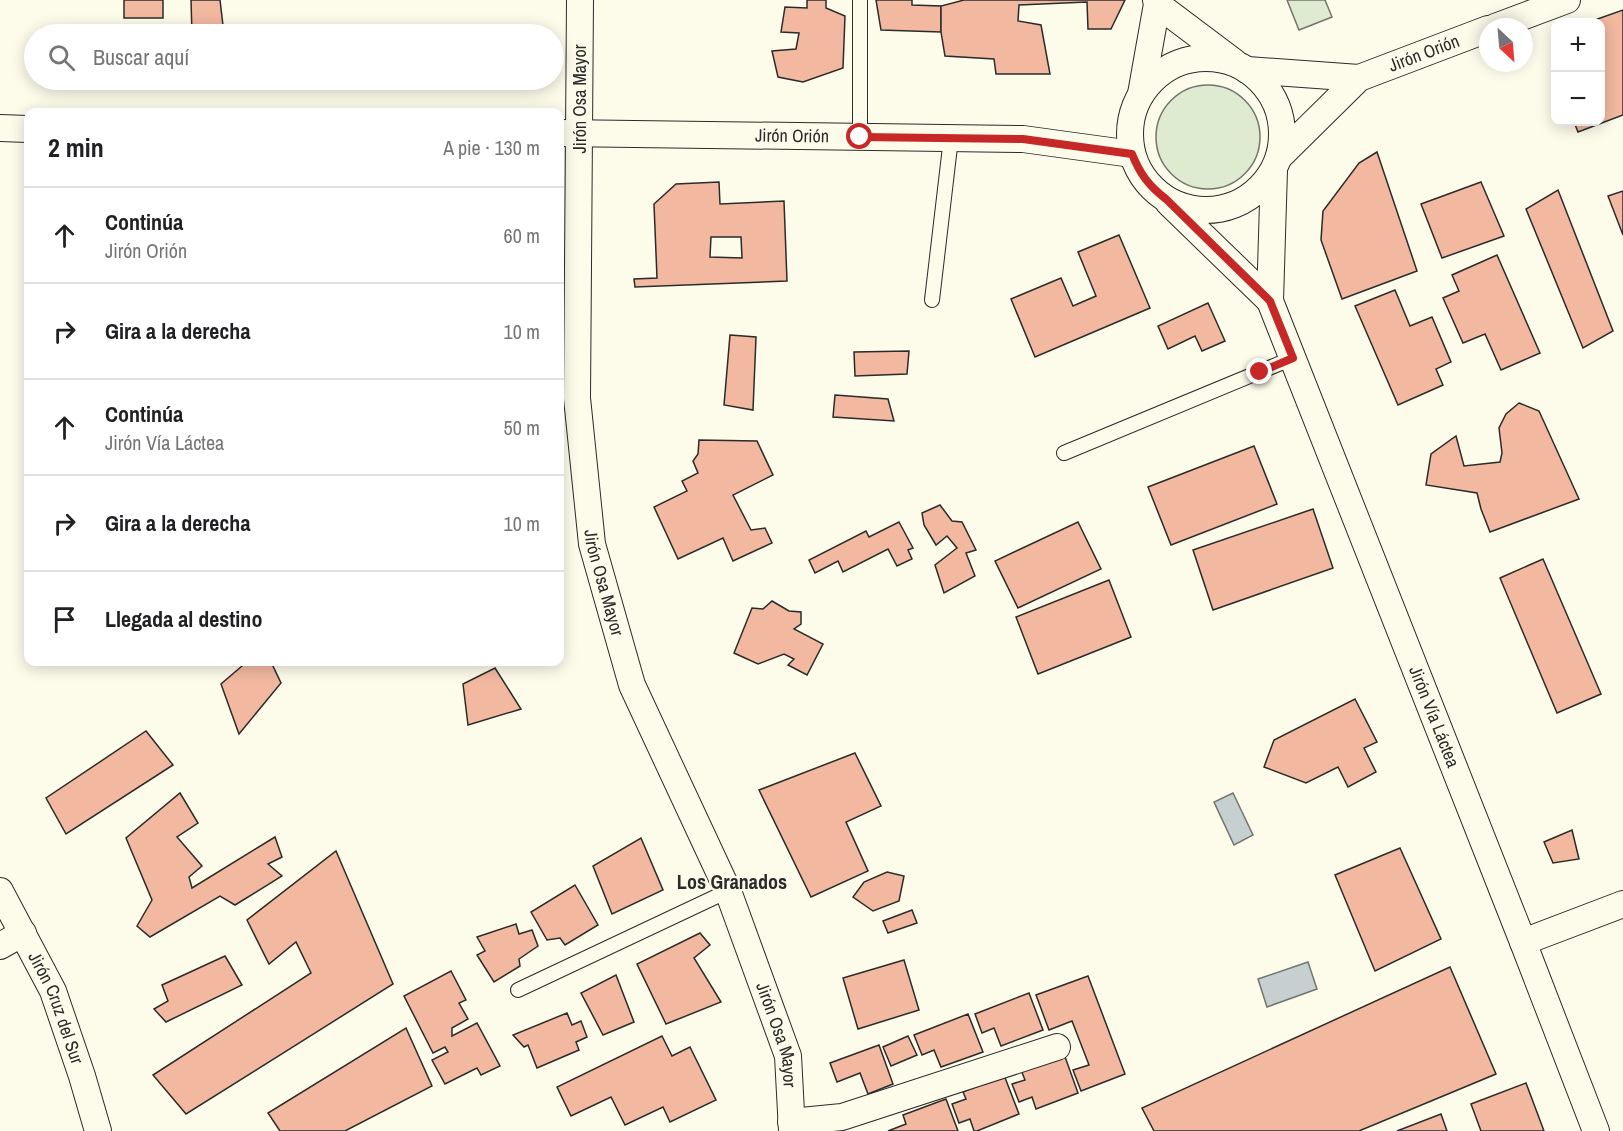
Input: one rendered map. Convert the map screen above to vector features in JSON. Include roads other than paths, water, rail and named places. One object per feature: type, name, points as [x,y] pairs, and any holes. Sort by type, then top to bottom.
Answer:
[{"type":"street","name":"Jirón Osa Mayor","points":[[580,0],[570,133],[577,398],[592,544],[632,685],[728,891],[788,1056],[791,1127]]},
{"type":"street","points":[[1519,18],[1567,0]]},
{"type":"street","points":[[1157,2],[1242,67],[1263,82],[1274,99],[1281,117],[1283,137],[1276,163],[1258,190],[1238,204],[1214,210],[1188,208],[1166,199],[1150,187],[1139,172],[1132,154],[1130,124],[1141,94],[1157,2]]},
{"type":"street","name":"Jirón Orión","points":[[1276,163],[1359,78],[1479,33]]},
{"type":"street","points":[[1141,94],[1154,78],[1173,65],[1194,59],[1216,58],[1242,67]]},
{"type":"street","name":"Jirón Orión","points":[[1242,67],[1359,78]]},
{"type":"street","points":[[0,128],[24,129]]},
{"type":"street","name":"Jirón Orión","points":[[570,133],[1023,139],[1132,154]]},
{"type":"street","name":"Jirón Vía Láctea","points":[[1270,301],[1276,163]]},
{"type":"street","name":"Jirón Vía Láctea","points":[[1166,199],[1270,301],[1596,1131]]},
{"type":"street","name":"Jirón Cruz del Sur","points":[[0,891],[53,991],[98,1131]]},
{"type":"street","points":[[1523,942],[1623,904]]},
{"type":"street","points":[[0,946],[23,933]]},
{"type":"street","points":[[791,1127],[842,1117],[1057,1047]]},
{"type":"lane","points":[[860,0],[860,137]]},
{"type":"lane","points":[[932,300],[951,138]]},
{"type":"lane","points":[[1064,453],[1293,358]]},
{"type":"lane","points":[[518,990],[728,891]]},
{"type":"district","name":"Los Granados","points":[[732,882]]}]
